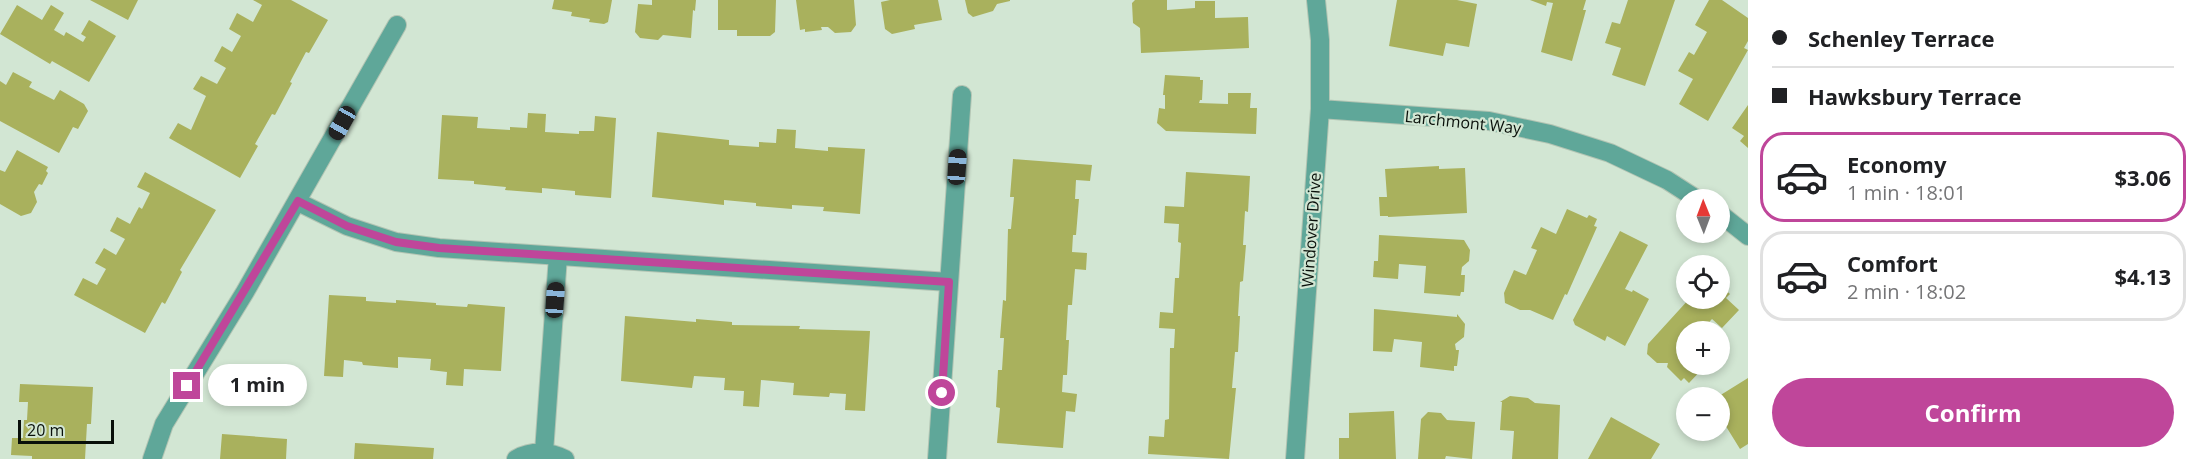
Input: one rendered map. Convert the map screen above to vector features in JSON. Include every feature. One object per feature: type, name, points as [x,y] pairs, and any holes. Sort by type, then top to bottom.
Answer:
[{"type":"street","name":"Windover Drive","points":[[1295,459],[1320,109],[1320,40],[1316,0]]},
{"type":"street","points":[[152,459],[164,424],[298,201],[397,25]]},
{"type":"street","points":[[937,459],[962,94]]},
{"type":"street","name":"Larchmont Way","points":[[1320,109],[1489,121],[1550,134],[1610,153],[1681,189]]},
{"type":"street","points":[[298,201],[347,226],[396,242],[439,248],[949,282]]},
{"type":"street","points":[[1730,222],[1748,236]]},
{"type":"street","points":[[544,452],[558,256]]},
{"type":"street","points":[[516,459],[524,455],[544,452],[565,459]]},
{"type":"building","points":[[90,0],[138,0],[128,20]]},
{"type":"building","points":[[253,0],[291,0],[328,20],[309,53],[306,52],[275,115],[272,114],[255,144],[258,146],[240,178],[169,138],[178,123],[191,130],[206,96],[193,89],[201,76],[217,84],[226,68],[214,61],[222,46],[232,52],[241,36],[229,29],[237,13],[253,22],[262,5]]},
{"type":"building","points":[[554,0],[612,0],[608,22],[604,24],[589,22],[590,19],[571,16],[572,12],[552,9]]},
{"type":"building","points":[[652,0],[696,0],[691,38],[663,35],[658,40],[640,38],[635,32],[638,4],[652,5]]},
{"type":"building","points":[[718,0],[776,0],[775,32],[770,36],[737,36],[737,30],[718,30]]},
{"type":"building","points":[[796,0],[854,0],[856,25],[851,32],[835,33],[828,27],[805,32],[805,29],[800,30]]},
{"type":"building","points":[[938,0],[942,20],[914,25],[915,29],[892,34],[885,29],[881,2]]},
{"type":"building","points":[[965,0],[1010,1],[997,4],[993,11],[973,17],[968,13]]},
{"type":"building","points":[[1135,0],[1167,0],[1167,10],[1195,8],[1195,1],[1215,1],[1215,18],[1248,17],[1249,48],[1141,53],[1140,28],[1133,23],[1132,3]]},
{"type":"building","points":[[1397,0],[1457,0],[1477,4],[1469,47],[1446,43],[1443,56],[1389,46]]},
{"type":"building","points":[[1530,0],[1586,0],[1583,10],[1586,10],[1572,61],[1541,52],[1553,3],[1547,2],[1546,6]]},
{"type":"building","points":[[1628,0],[1675,0],[1645,86],[1612,75],[1621,48],[1605,43],[1612,22],[1620,24]]},
{"type":"building","points":[[1709,0],[1722,0],[1748,18],[1748,41],[1744,48],[1748,50],[1708,121],[1679,104],[1693,79],[1678,71],[1689,52],[1694,55],[1707,32],[1695,25]]},
{"type":"building","points":[[17,5],[42,20],[51,5],[64,13],[54,30],[64,36],[66,32],[83,42],[86,37],[81,34],[89,20],[116,36],[89,82],[52,61],[50,64],[0,34]]},
{"type":"building","points":[[13,72],[32,82],[29,87],[54,100],[60,90],[84,104],[88,111],[78,129],[73,127],[59,153],[0,121],[0,81],[6,85]]},
{"type":"building","points":[[1165,75],[1200,77],[1200,80],[1203,80],[1202,100],[1199,103],[1228,104],[1228,93],[1251,93],[1250,108],[1257,108],[1256,134],[1166,131],[1157,123],[1159,108],[1165,109],[1165,95],[1163,95]]},
{"type":"building","points":[[1748,105],[1748,148],[1740,141],[1744,136],[1732,128]]},
{"type":"building","points":[[528,113],[546,114],[545,132],[579,134],[579,131],[594,131],[595,116],[616,118],[611,198],[575,195],[575,191],[542,188],[542,193],[505,190],[506,187],[474,184],[474,181],[438,179],[442,115],[478,117],[477,128],[510,130],[510,127],[527,128]]},
{"type":"building","points":[[777,129],[796,130],[795,148],[828,151],[828,147],[865,149],[860,214],[823,211],[824,207],[792,205],[792,209],[724,200],[724,205],[652,197],[657,132],[729,140],[729,145],[759,147],[759,142],[776,143]]},
{"type":"building","points":[[17,150],[48,167],[46,171],[48,173],[42,185],[39,184],[34,192],[37,202],[31,213],[21,216],[0,204],[0,170],[5,172]]},
{"type":"building","points":[[1013,159],[1092,165],[1090,181],[1076,180],[1075,199],[1079,199],[1072,252],[1087,253],[1086,270],[1075,269],[1072,305],[1068,305],[1067,375],[1063,375],[1062,392],[1077,394],[1075,412],[1066,411],[1063,448],[997,443],[1000,408],[996,407],[998,370],[1002,370],[1004,338],[1000,338],[1003,300],[1006,301],[1008,229],[1011,229],[1014,197],[1010,197]]},
{"type":"building","points":[[1439,166],[1439,169],[1465,168],[1467,213],[1380,216],[1379,197],[1387,197],[1385,169]]},
{"type":"building","points":[[145,172],[216,210],[180,270],[182,272],[165,304],[162,302],[145,333],[74,295],[83,278],[97,285],[106,269],[95,263],[104,248],[116,255],[125,239],[110,231],[117,217],[130,224],[139,207],[142,209],[150,193],[137,187]]},
{"type":"building","points":[[1186,172],[1250,176],[1248,212],[1245,211],[1243,245],[1246,245],[1243,281],[1240,282],[1238,352],[1235,352],[1232,388],[1236,388],[1229,459],[1148,454],[1149,436],[1164,437],[1165,420],[1169,419],[1170,348],[1174,348],[1175,329],[1159,328],[1160,312],[1173,313],[1175,278],[1179,278],[1181,243],[1178,242],[1179,224],[1164,223],[1165,206],[1184,207]]},
{"type":"building","points":[[1567,209],[1587,218],[1589,215],[1597,219],[1594,226],[1597,227],[1567,295],[1565,294],[1553,320],[1505,303],[1504,293],[1514,270],[1526,275],[1537,250],[1531,248],[1541,227],[1556,234]]},
{"type":"building","points":[[1620,231],[1648,245],[1625,289],[1632,292],[1633,290],[1649,299],[1625,346],[1607,336],[1605,341],[1575,325],[1573,320]]},
{"type":"building","points":[[1379,235],[1464,240],[1470,250],[1469,261],[1462,267],[1461,275],[1465,275],[1464,292],[1461,292],[1460,296],[1424,293],[1426,266],[1399,264],[1398,279],[1373,277],[1374,261],[1378,261]]},
{"type":"building","points":[[329,295],[366,297],[366,301],[396,303],[396,300],[467,307],[468,304],[505,307],[501,371],[464,369],[463,386],[446,385],[447,372],[430,370],[431,359],[398,357],[398,368],[363,365],[362,362],[344,360],[343,377],[324,376]]},
{"type":"building","points":[[1730,302],[1739,310],[1729,321],[1712,319],[1710,321],[1676,321],[1676,375],[1697,375],[1689,383],[1684,378],[1681,381],[1667,367],[1668,363],[1657,363],[1647,354],[1648,344],[1680,309],[1730,309]]},
{"type":"building","points":[[1374,309],[1457,317],[1457,314],[1465,324],[1464,337],[1455,344],[1456,350],[1459,350],[1454,371],[1420,367],[1422,342],[1394,339],[1392,352],[1373,351]]},
{"type":"building","points":[[625,316],[696,322],[696,319],[732,322],[732,325],[800,326],[799,329],[870,331],[865,411],[845,410],[846,394],[830,393],[829,397],[793,395],[794,383],[761,380],[759,407],[743,406],[744,391],[724,390],[725,378],[694,376],[692,388],[621,381]]},
{"type":"building","points":[[1748,378],[1748,444],[1740,449],[1730,433],[1730,389]]},
{"type":"building","points":[[20,384],[93,387],[91,424],[87,424],[85,459],[32,459],[32,456],[11,455],[12,438],[23,438],[24,420],[27,420],[28,402],[19,402]]},
{"type":"building","points":[[1510,396],[1528,398],[1535,403],[1560,405],[1558,459],[1512,459],[1514,431],[1500,430],[1502,402],[1500,402]]},
{"type":"building","points":[[1394,411],[1396,459],[1339,459],[1339,438],[1349,438],[1349,413]]},
{"type":"building","points":[[1428,412],[1441,413],[1447,420],[1475,422],[1472,459],[1446,456],[1445,459],[1418,459],[1421,419]]},
{"type":"building","points":[[1611,417],[1660,444],[1651,459],[1588,459]]},
{"type":"building","points":[[222,434],[287,439],[286,459],[220,459]]},
{"type":"building","points":[[355,443],[434,448],[433,459],[354,459]]},
{"type":"route","points":[[187,386],[298,201],[347,226],[396,242],[439,248],[949,282],[942,393]]}]
